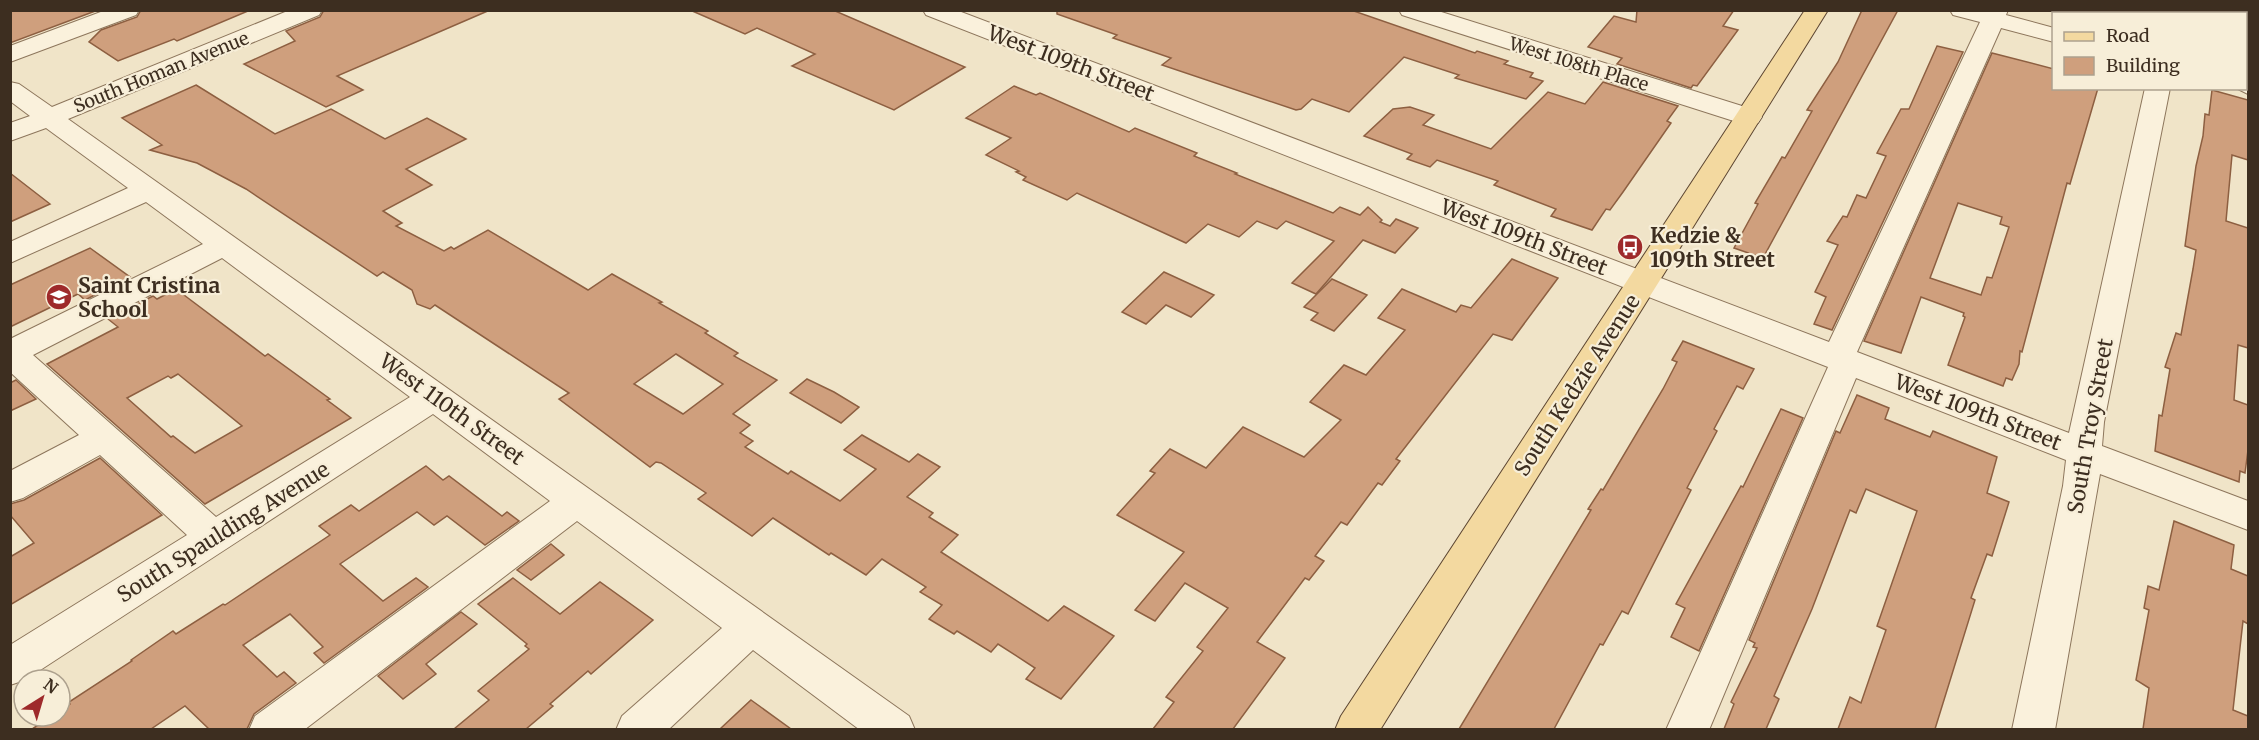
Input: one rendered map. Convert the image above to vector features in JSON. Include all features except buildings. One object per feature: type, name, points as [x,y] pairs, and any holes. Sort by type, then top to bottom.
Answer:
[{"type":"main road","name":"South Kedzie Avenue","points":[[1356,729],[1817,10]]},
{"type":"street","points":[[10,55],[128,10]]},
{"type":"street","name":"South Homan Avenue","points":[[10,133],[311,10]]},
{"type":"street","name":"West 109th Street","points":[[934,10],[2248,516]]},
{"type":"street","name":"West 108th Place","points":[[1410,10],[1749,117]]},
{"type":"street","points":[[1961,10],[1995,15],[2052,34]]},
{"type":"street","points":[[1687,729],[1843,360],[1995,15]]},
{"type":"street","name":"West 110th Street","points":[[10,88],[894,729]]},
{"type":"street","name":"South Troy Street","points":[[2033,729],[2081,486],[2086,422],[2158,90]]},
{"type":"street","points":[[10,254],[150,189]]},
{"type":"street","points":[[214,537],[10,353],[225,244]]},
{"type":"street","name":"South Spaulding Avenue","points":[[10,667],[435,397]]},
{"type":"street","points":[[10,489],[102,438]]},
{"type":"street","points":[[270,729],[578,501]]},
{"type":"street","points":[[637,729],[752,626]]},
{"type":"place","name":"Kedzie & 109th Street","points":[[1630,247]]},
{"type":"place","name":"Saint Cristina School","points":[[59,297]]}]
